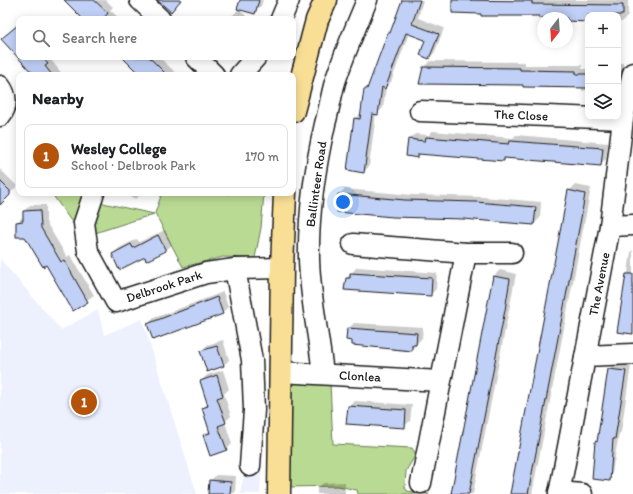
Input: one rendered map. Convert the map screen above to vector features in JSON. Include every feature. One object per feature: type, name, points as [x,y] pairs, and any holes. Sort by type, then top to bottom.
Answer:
[{"type":"main road","points":[[296,100],[317,20],[326,0]]},
{"type":"main road","name":"Ballinteer Road","points":[[279,494],[282,268],[285,196]]},
{"type":"street","points":[[140,0],[157,16]]},
{"type":"street","points":[[282,16],[289,0]]},
{"type":"street","name":"Ballinteer Road","points":[[322,374],[320,340],[312,297],[309,260],[309,227],[313,189],[318,156],[334,84],[367,0]]},
{"type":"street","points":[[199,60],[211,72]]},
{"type":"street","points":[[243,72],[253,60]]},
{"type":"street","name":"The Avenue","points":[[559,493],[610,226],[622,119],[633,73]]},
{"type":"street","points":[[0,86],[5,94],[6,102],[0,116]]},
{"type":"street","name":"The Close","points":[[420,111],[622,119]]},
{"type":"street","name":"Delbrook Park","points":[[93,196],[84,223],[88,250],[116,302],[206,273],[235,269],[282,268]]},
{"type":"street","points":[[610,226],[633,225]]},
{"type":"street","points":[[353,244],[466,253],[512,253]]},
{"type":"street","points":[[420,483],[466,253]]},
{"type":"street","points":[[235,269],[252,360],[254,410],[250,466]]},
{"type":"street","points":[[585,356],[633,354]]},
{"type":"street","name":"Clonlea","points":[[280,372],[440,381]]},
{"type":"street","points":[[559,493],[582,494]]},
{"type":"shaded area","points":[[0,259],[61,330],[98,310],[104,335],[142,319],[197,494],[0,494]]},
{"type":"shaded area","points":[[244,473],[261,473],[260,494],[240,494]]},
{"type":"green space","points":[[53,196],[84,196],[76,228]]},
{"type":"green space","points":[[161,196],[264,196],[261,228],[255,258],[223,257],[183,267],[155,213]]},
{"type":"green space","points":[[98,202],[154,214],[95,233],[91,222]]},
{"type":"green space","points":[[298,382],[330,383],[333,444],[412,448],[416,454],[406,471],[405,487],[407,491],[429,494],[358,494],[357,490],[338,486],[288,487],[291,392],[292,385]]},
{"type":"building","points":[[64,0],[94,0],[108,13],[106,16],[80,16]]},
{"type":"building","points":[[157,0],[181,0],[171,12]]},
{"type":"building","points":[[240,0],[259,0],[255,14],[237,9]]},
{"type":"building","points":[[402,0],[420,0],[412,24],[439,34],[429,59],[420,55],[425,40],[406,33],[385,89],[382,87],[378,115],[372,114],[364,173],[347,170],[354,118],[360,119],[364,89],[367,89],[388,32],[390,33]]},
{"type":"building","points":[[452,0],[532,1],[532,4],[623,5],[623,15],[621,15],[621,12],[585,12],[585,22],[573,21],[573,12],[537,12],[537,16],[481,16],[481,14],[452,13]]},
{"type":"building","points":[[16,26],[16,55],[1,39]]},
{"type":"building","points":[[20,60],[45,60],[48,64],[45,66],[50,72],[31,72]]},
{"type":"building","points":[[125,60],[152,60],[164,72],[137,72]]},
{"type":"building","points":[[423,67],[520,68],[520,70],[576,71],[576,74],[585,74],[585,88],[523,87],[523,85],[419,84]]},
{"type":"building","points":[[426,137],[509,144],[510,141],[603,148],[601,166],[504,158],[504,161],[418,154],[418,158],[406,156],[408,139],[425,141]]},
{"type":"building","points":[[0,181],[10,191],[10,195],[0,205]]},
{"type":"building","points":[[568,190],[585,194],[581,218],[528,494],[510,494]]},
{"type":"building","points":[[338,194],[405,200],[476,202],[536,207],[534,225],[463,219],[393,217],[337,212]]},
{"type":"building","points":[[40,210],[41,228],[61,262],[64,260],[88,302],[73,311],[46,265],[43,267],[25,237],[16,237],[16,222],[23,221],[23,211]]},
{"type":"building","points":[[158,235],[166,251],[146,261],[145,257],[119,270],[112,254],[131,244],[133,248]]},
{"type":"building","points":[[350,273],[432,278],[431,296],[344,290],[346,278],[350,278]]},
{"type":"building","points":[[626,274],[633,274],[633,334],[617,332]]},
{"type":"building","points":[[493,276],[510,279],[505,310],[469,494],[451,494]]},
{"type":"building","points":[[217,297],[223,314],[153,340],[147,324]]},
{"type":"building","points":[[347,328],[417,333],[416,345],[412,345],[412,351],[352,345],[352,341],[346,340]]},
{"type":"building","points":[[217,346],[224,366],[207,372],[200,351]]},
{"type":"building","points":[[608,369],[626,371],[615,439],[613,439],[610,481],[592,479],[595,441],[597,442]]},
{"type":"building","points":[[217,375],[223,396],[217,398],[226,423],[218,426],[227,450],[210,456],[203,435],[210,433],[202,408],[208,406],[200,381]]},
{"type":"building","points":[[348,406],[406,410],[405,428],[346,424]]},
{"type":"building","points":[[209,480],[231,482],[230,494],[208,494]]},
{"type":"place","name":"Wesley College","points":[[84,402]]}]
